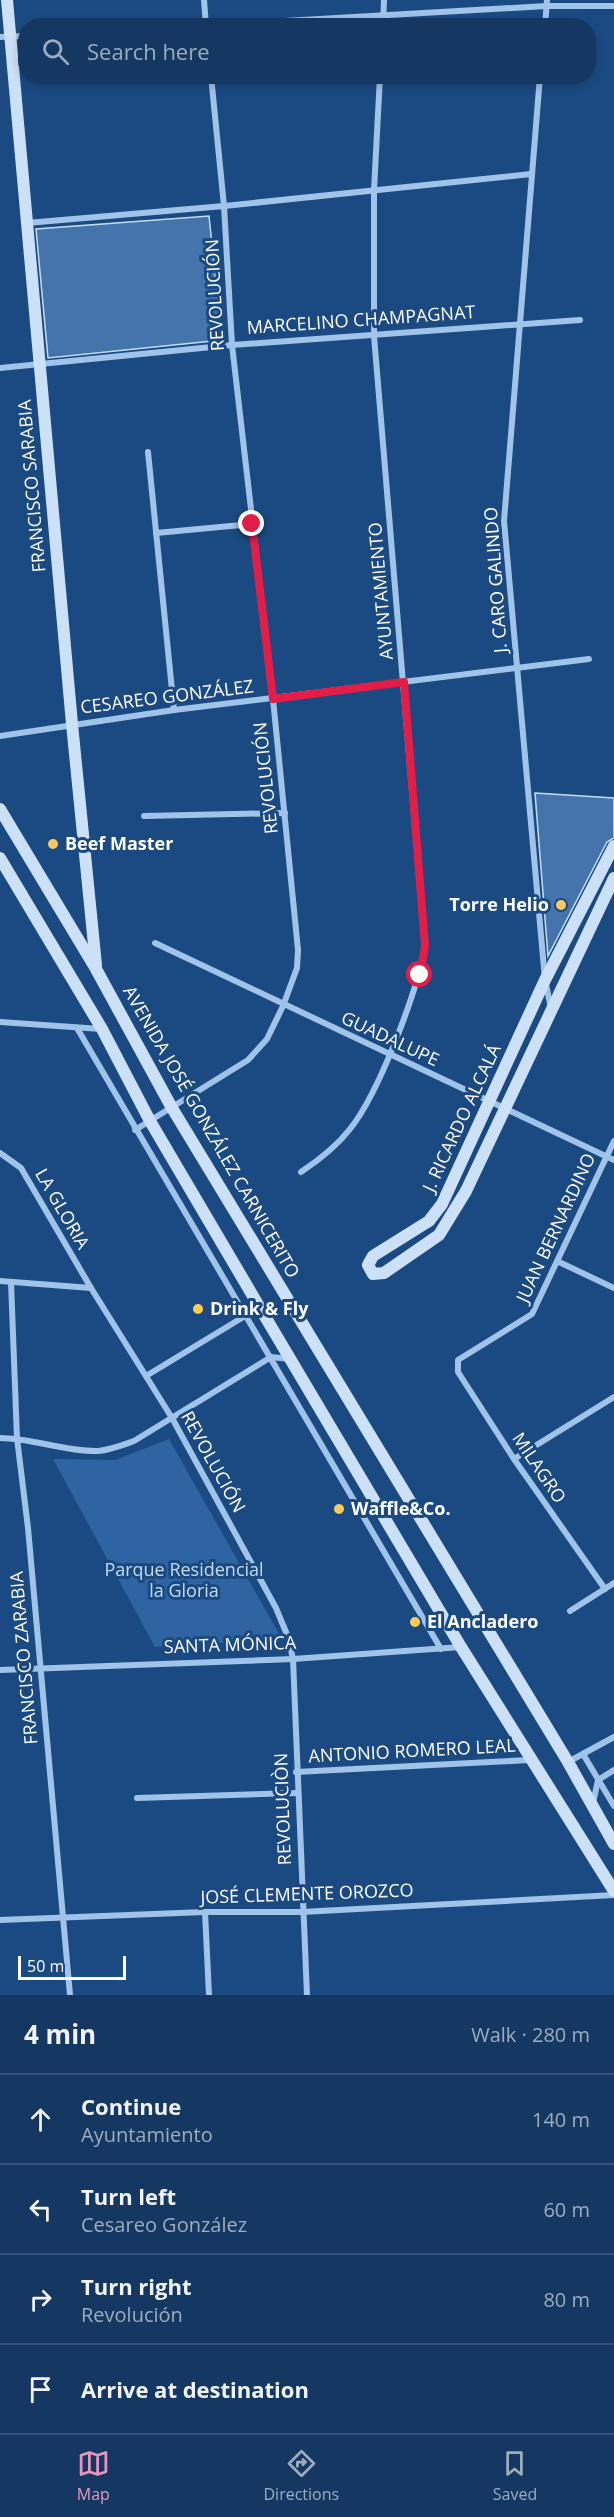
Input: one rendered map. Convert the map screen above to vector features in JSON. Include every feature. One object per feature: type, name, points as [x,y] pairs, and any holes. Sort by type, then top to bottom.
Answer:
[{"type":"street","name":"FRANCISCO SARABIA","points":[[7,0],[5,37],[26,223],[96,969]]},
{"type":"street","points":[[204,0],[205,18]]},
{"type":"street","points":[[384,0],[384,18]]},
{"type":"street","points":[[331,18],[547,3],[614,6]]},
{"type":"street","points":[[546,18],[547,3]]},
{"type":"street","name":"REVOLUCIÓN","points":[[135,1130],[248,1060],[267,1039],[283,1006],[297,968],[298,950],[285,813],[232,345],[224,206],[213,84]]},
{"type":"street","name":"AYUNTAMIENTO","points":[[301,1172],[318,1160],[351,1128],[365,1105],[420,975],[425,946],[374,336],[374,190],[380,84]]},
{"type":"street","name":"J. CARO GALINDO","points":[[539,84],[504,521],[545,980],[551,1009]]},
{"type":"street","points":[[26,223],[224,206],[531,174]]},
{"type":"street","name":"MARCELINO CHAMPAGNAT","points":[[0,368],[232,345],[580,320]]},
{"type":"street","points":[[148,452],[174,710]]},
{"type":"street","points":[[156,533],[252,524]]},
{"type":"street","name":"CESAREO GONZÁLEZ","points":[[0,736],[174,710],[517,670],[589,659]]},
{"type":"street","name":"AVENIDA JOSÉ GONZÁLEZ CARNICERITO","points":[[0,808],[96,969],[172,1108],[568,1762],[614,1844]]},
{"type":"street","points":[[144,816],[285,813]]},
{"type":"street","name":"J. RICARDO ALCALÁ","points":[[614,846],[545,980],[442,1204],[429,1221],[373,1256],[368,1265],[373,1274],[384,1273],[439,1236],[466,1191],[614,878]]},
{"type":"street","points":[[0,858],[102,1029],[150,1121],[290,1359],[461,1647],[614,1893]]},
{"type":"street","name":"GUADALUPE","points":[[155,943],[283,1006],[614,1160]]},
{"type":"street","points":[[0,1022],[102,1029]]},
{"type":"street","points":[[77,1028],[441,1649]]},
{"type":"street","name":"JUAN BERNARDINO","points":[[458,1360],[532,1314],[559,1262],[614,1141]]},
{"type":"street","name":"LA GLORIA","points":[[0,1153],[21,1168],[90,1288]]},
{"type":"street","points":[[559,1262],[614,1288]]},
{"type":"street","points":[[0,1281],[90,1288]]},
{"type":"street","name":"FRANCISCO ZARABIA","points":[[11,1282],[17,1438],[70,1995]]},
{"type":"street","name":"REVOLUCIÓN","points":[[90,1288],[171,1418],[276,1608],[288,1637],[293,1659]]},
{"type":"street","points":[[146,1376],[245,1316]]},
{"type":"street","points":[[0,1438],[17,1438],[98,1451],[134,1441],[271,1357],[290,1359]]},
{"type":"street","name":"MILAGRO","points":[[458,1360],[458,1372],[514,1459],[605,1589]]},
{"type":"street","points":[[514,1459],[614,1397]]},
{"type":"street","points":[[570,1611],[614,1583]]},
{"type":"street","name":"SANTA MÓNICA","points":[[0,1670],[293,1659],[461,1647]]},
{"type":"street","name":"REVOLUCIÒN","points":[[293,1659],[307,1995]]},
{"type":"street","points":[[568,1762],[614,1737]]},
{"type":"street","points":[[583,1754],[614,1806]]},
{"type":"street","name":"ANTONIO ROMERO LEAL","points":[[296,1772],[530,1760]]},
{"type":"street","points":[[593,1804],[598,1780],[614,1770]]},
{"type":"street","points":[[137,1798],[297,1793]]},
{"type":"street","name":"JOSÉ CLEMENTE OROZCO","points":[[0,1920],[205,1912],[302,1912],[614,1893]]},
{"type":"street","points":[[205,1912],[209,1995]]},
{"type":"green space","name":"Parque Residencial la Gloria","points":[[169,1439],[282,1639],[155,1647],[53,1459],[115,1460]]},
{"type":"building","points":[[209,216],[222,340],[48,358],[36,229]]},
{"type":"building","name":"Torre Helio","points":[[535,793],[614,798],[614,838],[607,842],[548,956]]},
{"type":"place","name":"Beef Master","points":[[53,844]]},
{"type":"place","name":"Torre Helio","points":[[561,905]]},
{"type":"place","name":"Drink & Fly","points":[[198,1309]]},
{"type":"place","name":"Waffle&Co.","points":[[339,1509]]},
{"type":"place","name":"El Ancladero","points":[[415,1622]]},
{"type":"route","points":[[252,524],[273,699],[404,682],[425,946],[420,975]]}]
